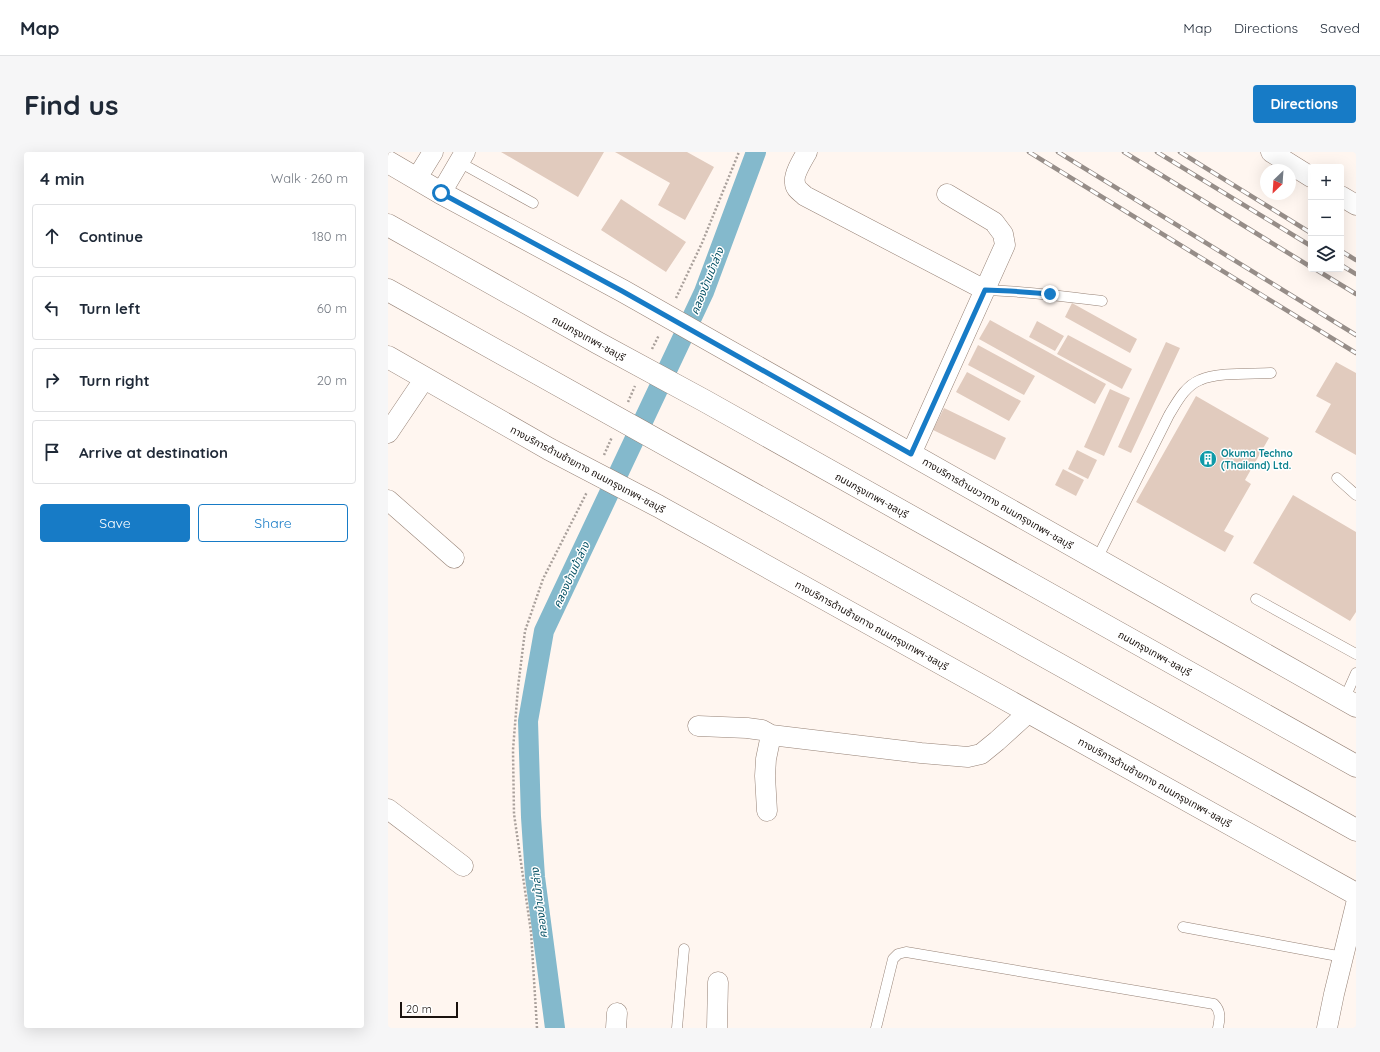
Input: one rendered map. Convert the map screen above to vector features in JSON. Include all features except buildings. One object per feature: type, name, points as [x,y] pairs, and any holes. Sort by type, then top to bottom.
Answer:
[{"type":"main road","name":"ทางบริการด้านขวาทาง ถนนกรุงเทพฯ-ชลบุรี","points":[[388,162],[441,193],[727,350],[1350,703]]},
{"type":"main road","name":"ถนนกรุงเทพฯ-ชลบุรี","points":[[388,225],[1356,766]]},
{"type":"main road","points":[[388,290],[1356,830]]},
{"type":"main road","name":"ทางบริการด้านซ้ายทาง ถนนกรุงเทพฯ-ชลบุรี","points":[[388,357],[549,449],[658,506],[1356,894]]},
{"type":"street","points":[[417,178],[433,152]]},
{"type":"street","points":[[807,152],[795,177],[794,184],[805,196],[985,290]]},
{"type":"street","points":[[1270,152],[1308,175]]},
{"type":"street","points":[[441,193],[462,157]]},
{"type":"street","points":[[911,454],[1005,245],[1003,234],[994,222],[946,194]]},
{"type":"street","points":[[1344,198],[1356,205]]},
{"type":"street","points":[[388,433],[425,378]]},
{"type":"street","points":[[388,500],[454,558]]},
{"type":"street","points":[[698,726],[755,729],[762,730],[771,735],[921,753],[968,757],[981,754],[1029,712]]},
{"type":"street","points":[[768,811],[765,776],[766,759],[771,735]]},
{"type":"street","points":[[388,809],[464,866]]},
{"type":"street","points":[[1327,1028],[1356,904]]},
{"type":"street","points":[[717,1028],[718,982]]},
{"type":"lane","points":[[462,157],[533,203]]},
{"type":"lane","points":[[985,290],[1010,291],[1102,301]]},
{"type":"lane","points":[[1097,559],[1169,415],[1183,393],[1199,380],[1218,375],[1271,373]]},
{"type":"lane","points":[[1337,478],[1356,495]]},
{"type":"lane","points":[[1256,599],[1356,654]]},
{"type":"lane","points":[[1350,703],[1356,673]]},
{"type":"lane","points":[[1183,927],[1343,957]]},
{"type":"lane","points":[[677,1028],[684,949]]},
{"type":"lane","points":[[876,1028],[893,959],[898,954],[906,952],[1214,1004],[1219,1009],[1220,1017],[1218,1028]]},
{"type":"path","points":[[675,300],[702,243],[740,152]]},
{"type":"path","points":[[652,350],[662,329]]},
{"type":"path","points":[[626,407],[636,386]]},
{"type":"path","points":[[604,457],[613,435]]},
{"type":"path","points":[[537,1028],[531,932],[514,814],[513,750],[518,688],[525,631],[543,579],[591,485]]},
{"type":"waterway","name":"คลองบ้านม้าล่าง","points":[[555,1028],[535,877],[531,817],[528,721],[544,631],[704,292],[756,152]]},
{"type":"railway","points":[[1029,152],[1356,353]]},
{"type":"railway","points":[[1058,152],[1356,335]]},
{"type":"railway","points":[[1124,152],[1308,265]]},
{"type":"railway","points":[[1157,152],[1308,244]]},
{"type":"railway","points":[[1180,152],[1308,231]]},
{"type":"railway","points":[[1344,253],[1356,260]]},
{"type":"railway","points":[[1344,267],[1356,274]]},
{"type":"railway","points":[[1320,272],[1356,294]]},
{"type":"place","name":"Okuma Techno (Thailand) Ltd.","points":[[1208,459]]},
{"type":"route","points":[[441,193],[622,291],[911,454],[985,290],[1050,294]]}]
